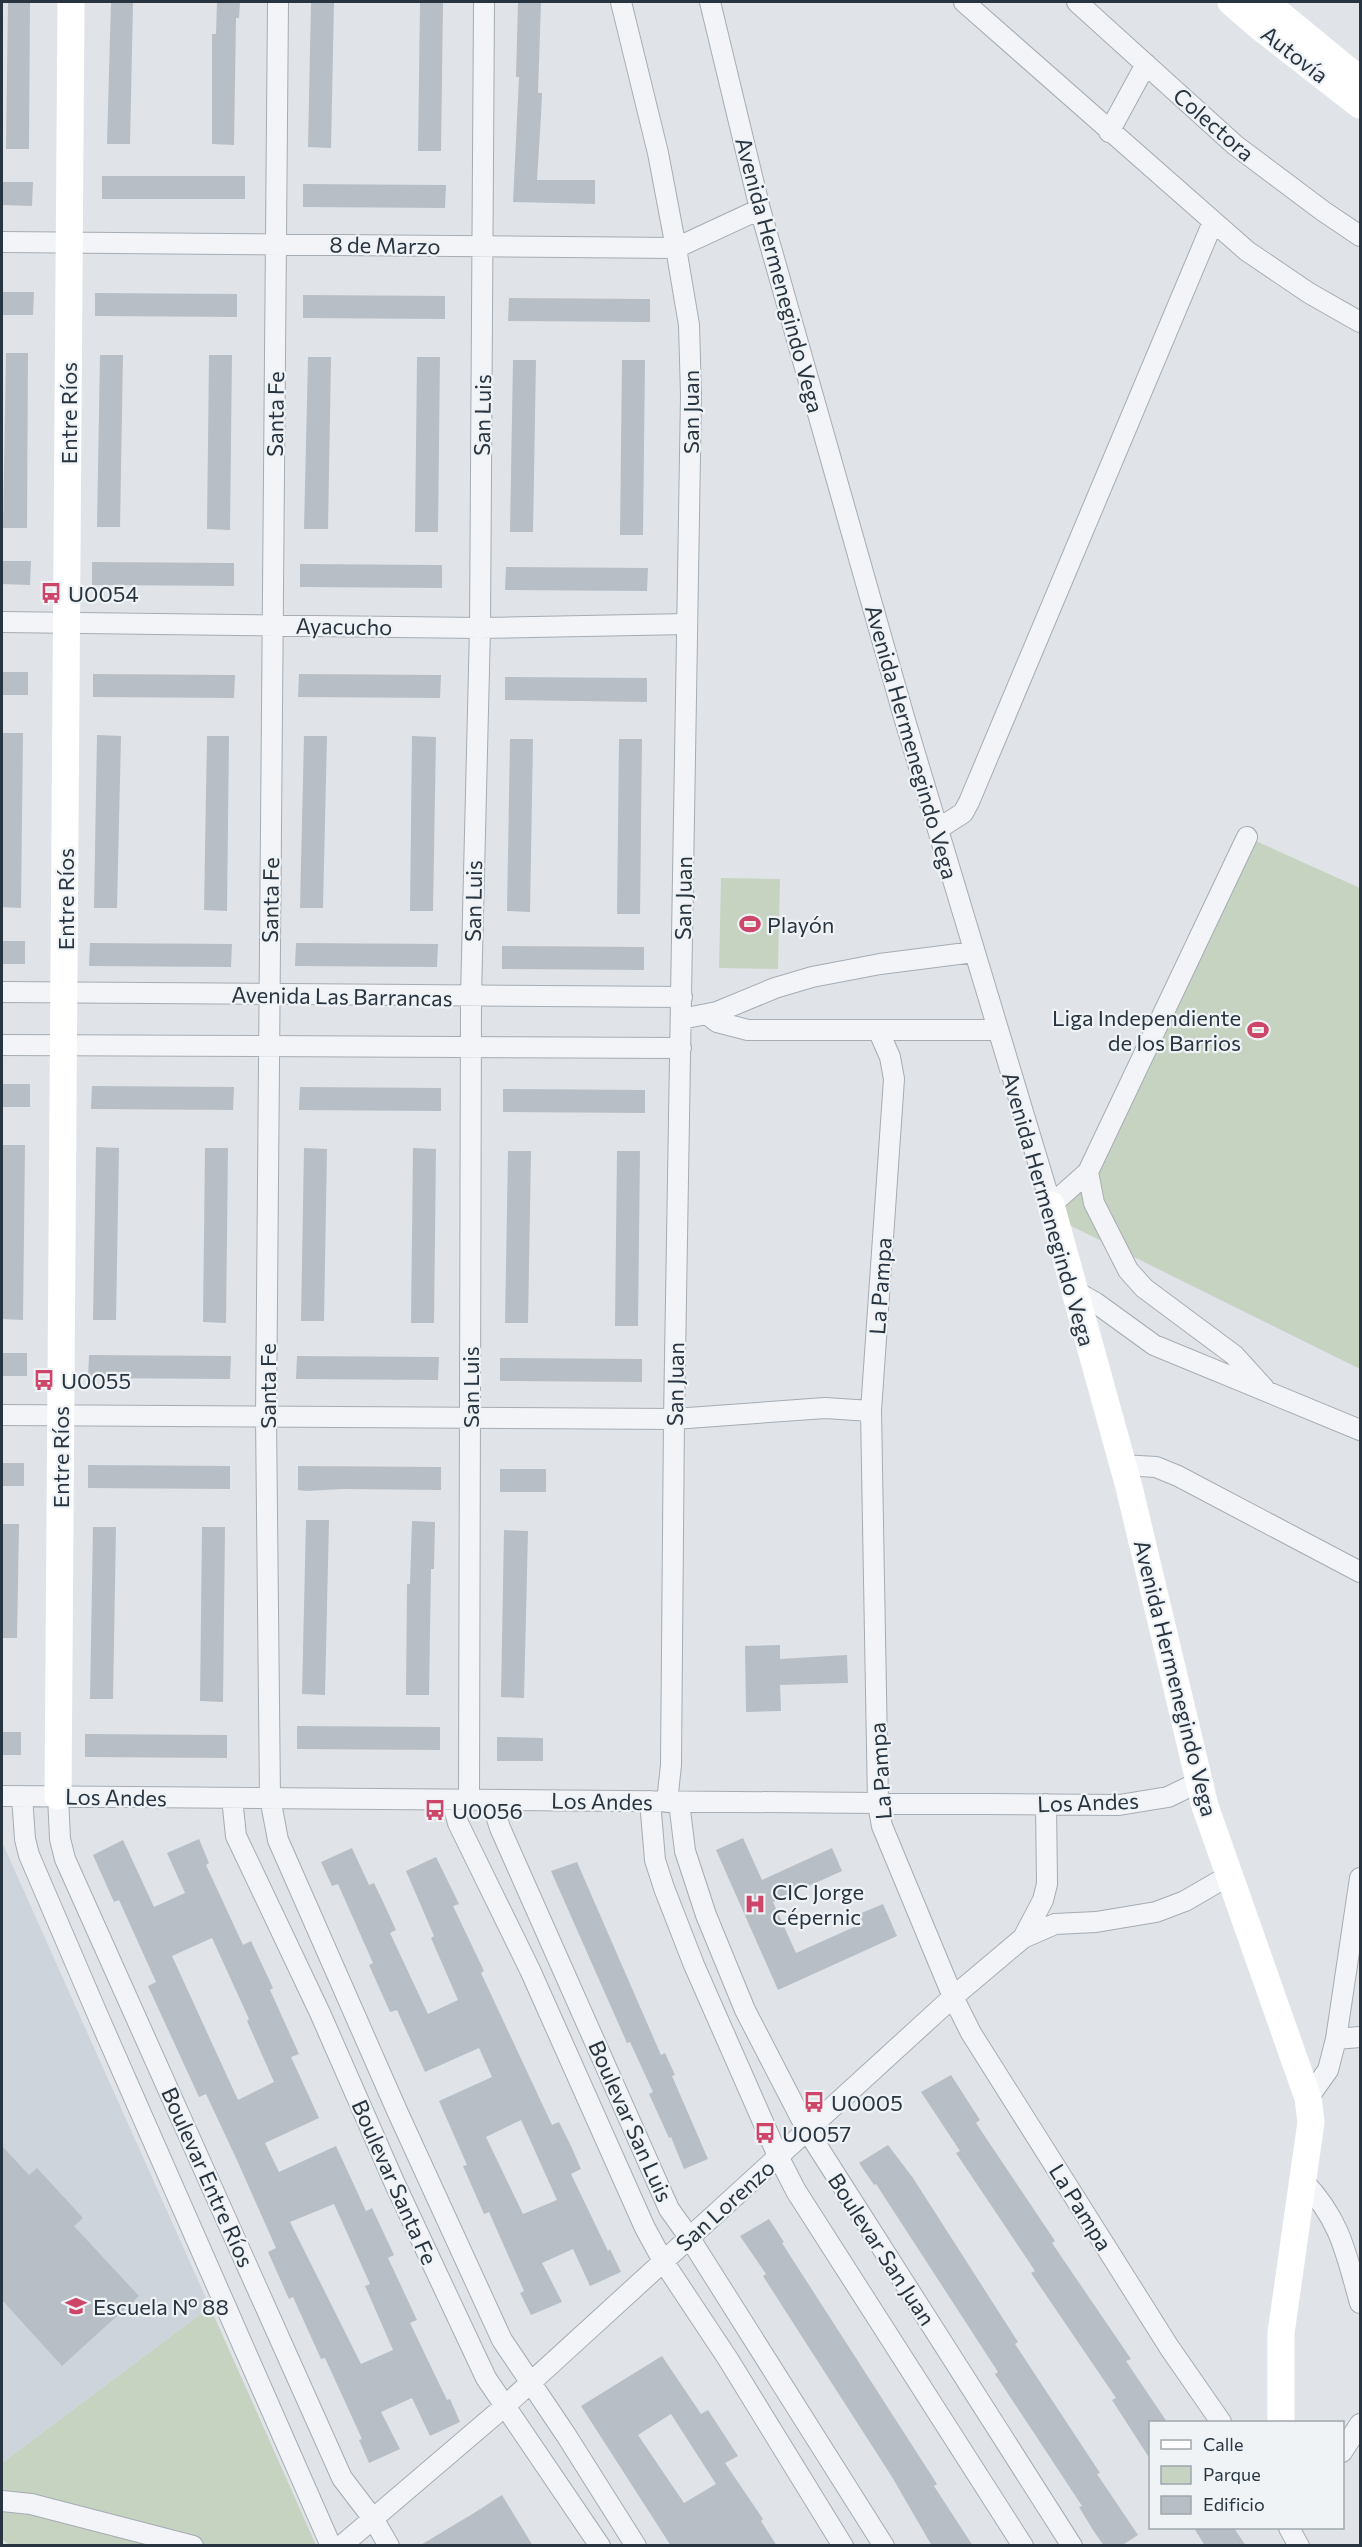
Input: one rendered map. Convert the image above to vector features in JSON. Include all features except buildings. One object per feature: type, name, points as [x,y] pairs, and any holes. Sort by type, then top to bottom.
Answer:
[{"type":"street","name":"Entre Ríos","points":[[57,1796],[71,2]]},
{"type":"street","name":"Santa Fe","points":[[270,1798],[266,1417],[278,2]]},
{"type":"street","name":"San Luis","points":[[460,1800],[470,1417],[471,997],[480,628],[484,2]]},
{"type":"street","name":"San Juan","points":[[621,2],[658,153],[689,325],[690,360],[671,1765],[665,1802]]},
{"type":"street","name":"Avenida Hermenegindo Vega","points":[[710,2],[760,208],[938,829],[1075,1291],[1122,1465],[1205,1806],[1308,2098],[1311,2122],[1281,2333],[1281,2421]]},
{"type":"street","points":[[964,2],[1109,132],[1247,251],[1309,293],[1360,322]]},
{"type":"street","name":"Colectora","points":[[1077,2],[1235,145],[1360,236]]},
{"type":"street","name":"Autovía","points":[[1231,2],[1360,105]]},
{"type":"street","name":"Autovía","points":[[1265,2],[1360,80]]},
{"type":"street","points":[[1109,132],[1146,64]]},
{"type":"street","name":"8 de Marzo","points":[[2,242],[676,248],[760,208]]},
{"type":"street","points":[[938,829],[963,813],[969,802],[1214,222]]},
{"type":"street","name":"Ayacucho","points":[[2,622],[480,628],[687,624]]},
{"type":"street","points":[[1051,1206],[1088,1172],[1247,837]]},
{"type":"street","points":[[681,1019],[707,1014],[775,988],[812,977],[880,964],[974,952]]},
{"type":"street","name":"Avenida Las Barrancas","points":[[2,992],[682,997]]},
{"type":"street","points":[[707,1014],[717,1022],[748,1030],[879,1032],[998,1030]]},
{"type":"street","name":"La Pampa","points":[[879,1032],[890,1057],[894,1079],[871,1411],[878,1804],[882,1826],[953,1997],[977,2043],[1169,2347],[1220,2421]]},
{"type":"street","points":[[2,1045],[681,1048]]},
{"type":"street","points":[[1088,1172],[1094,1203],[1128,1270],[1144,1288],[1234,1355],[1268,1392]]},
{"type":"street","points":[[1075,1291],[1096,1303],[1154,1345],[1360,1430]]},
{"type":"street","points":[[2,1415],[674,1419],[825,1408],[871,1411]]},
{"type":"street","points":[[1122,1465],[1156,1467],[1178,1476],[1360,1572]]},
{"type":"street","name":"Los Andes","points":[[2,1796],[1119,1805],[1168,1797],[1199,1782]]},
{"type":"street","name":"Boulevar Entre Ríos","points":[[22,1796],[25,1839],[29,1855],[331,2546]]},
{"type":"street","name":"Boulevar Entre Ríos","points":[[57,1796],[60,1839],[65,1859],[342,2478],[374,2520],[390,2546]]},
{"type":"street","name":"Boulevar Santa Fe","points":[[232,1798],[236,1836],[320,2013],[395,2184],[486,2378],[600,2546]]},
{"type":"street","name":"Boulevar Santa Fe","points":[[270,1798],[278,1840],[398,2113],[502,2340],[636,2546]]},
{"type":"street","name":"Boulevar San Luis","points":[[460,1800],[458,1823],[530,1970],[645,2228],[663,2261],[728,2359],[843,2546]]},
{"type":"street","name":"Boulevar San Luis","points":[[491,1800],[500,1828],[669,2209],[689,2237],[884,2546]]},
{"type":"street","name":"Boulevar San Juan","points":[[665,1802],[685,1851],[706,1915],[745,2010],[807,2130],[1072,2546]]},
{"type":"street","name":"Boulevar San Juan","points":[[665,1802],[655,1860],[694,1965],[778,2156],[796,2191],[1023,2546]]},
{"type":"street","points":[[1023,1938],[1043,1900],[1047,1884],[1046,1804]]},
{"type":"street","name":"San Lorenzo","points":[[341,2546],[505,2406],[953,1997],[1023,1938],[1055,1924],[1096,1922],[1156,1912],[1185,1901],[1230,1875]]},
{"type":"street","points":[[1308,2098],[1328,2070],[1336,2039],[1360,1878]]},
{"type":"street","points":[[1336,2039],[1360,2037]]},
{"type":"street","points":[[1303,2181],[1330,2213],[1342,2239],[1360,2303]]},
{"type":"street","points":[[1344,2449],[1360,2424]]},
{"type":"street","points":[[2,2501],[31,2504],[193,2546]]},
{"type":"street","points":[[1290,2529],[1299,2546]]},
{"type":"shaded area","points":[[2,1842],[210,2307],[2,2463]]},
{"type":"green space","name":"Liga Independiente de los Barrios","points":[[1247,837],[1360,888],[1360,1369],[1055,1218]]},
{"type":"green space","name":"Playón","points":[[721,878],[780,879],[778,969],[719,968]]},
{"type":"green space","points":[[210,2307],[316,2545],[10,2546],[2,2539],[2,2463]]},
{"type":"place","name":"U0054","points":[[51,593]]},
{"type":"place","name":"Playón","points":[[750,924]]},
{"type":"place","name":"Liga Independiente de los Barrios","points":[[1258,1030]]},
{"type":"place","name":"U0055","points":[[44,1380]]},
{"type":"place","name":"U0056","points":[[435,1810]]},
{"type":"place","name":"CIC Jorge Cépernic","points":[[755,1904]]},
{"type":"place","name":"U0005","points":[[814,2102]]},
{"type":"place","name":"U0057","points":[[765,2133]]},
{"type":"place","name":"Escuela Nº 88","points":[[76,2306]]}]
